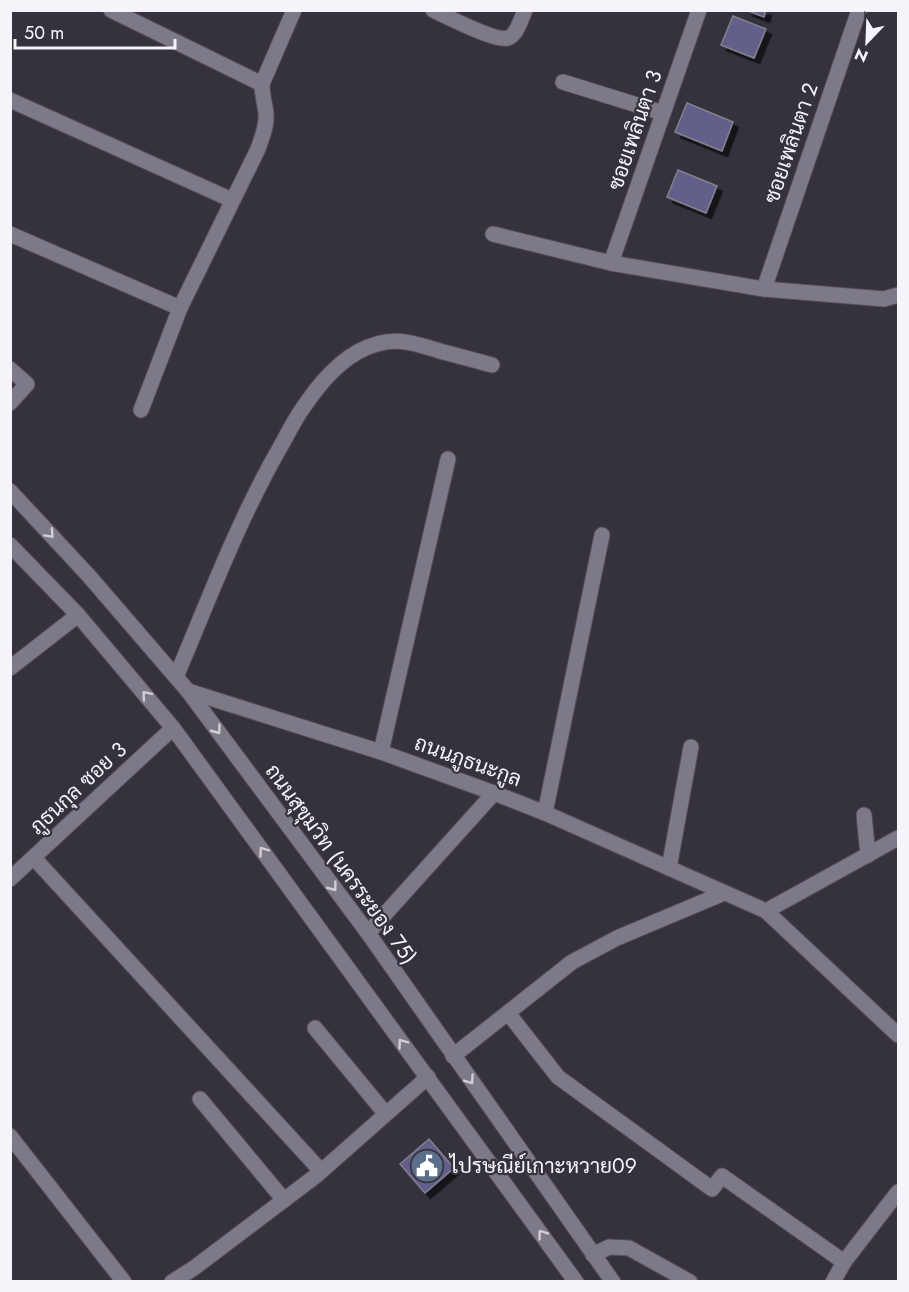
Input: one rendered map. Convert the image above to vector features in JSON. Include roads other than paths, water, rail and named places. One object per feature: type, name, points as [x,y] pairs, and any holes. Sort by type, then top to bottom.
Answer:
[{"type":"street","points":[[111,10],[262,84]]},
{"type":"street","points":[[141,410],[180,308],[258,149],[265,130],[266,117],[262,84],[294,10]]},
{"type":"street","points":[[433,10],[498,38],[508,38],[514,33],[525,10]]},
{"type":"street","name":"ซอยเพลินตา 3","points":[[611,263],[699,10]]},
{"type":"street","name":"ซอยเพลินตา 2","points":[[764,289],[859,10]]},
{"type":"street","points":[[563,82],[663,113]]},
{"type":"street","points":[[10,100],[232,200]]},
{"type":"street","points":[[10,234],[180,308]]},
{"type":"street","points":[[492,234],[611,263],[764,289],[884,300],[897,296]]},
{"type":"street","points":[[176,677],[241,522],[271,464],[304,406],[338,366],[362,350],[376,344],[393,341],[411,342],[492,365]]},
{"type":"street","points":[[10,369],[27,384],[10,403]]},
{"type":"street","points":[[381,752],[448,459]]},
{"type":"street","name":"ถนนสุขุมวิท (นครระยอง 75)","points":[[10,491],[89,576],[188,691],[368,933],[613,1281]]},
{"type":"street","points":[[545,813],[602,535]]},
{"type":"street","points":[[10,545],[78,615],[173,728],[576,1281]]},
{"type":"street","points":[[10,668],[78,615]]},
{"type":"street","name":"ถนนภูธนะกูล","points":[[188,691],[381,752],[494,793],[545,813],[766,911],[898,1035]]},
{"type":"street","name":"ภูธนกุล ซอย 3","points":[[10,879],[173,728]]},
{"type":"street","points":[[669,868],[691,747]]},
{"type":"street","points":[[368,933],[494,793]]},
{"type":"street","points":[[864,815],[868,855]]},
{"type":"street","points":[[766,911],[898,838]]},
{"type":"street","points":[[34,858],[321,1171]]},
{"type":"street","points":[[453,1056],[572,962],[617,938],[724,892]]},
{"type":"street","points":[[508,1013],[558,1077],[712,1189],[722,1176],[844,1262]]},
{"type":"street","points":[[315,1028],[385,1113]]},
{"type":"street","points":[[182,1279],[321,1171],[428,1077]]},
{"type":"street","points":[[200,1099],[284,1200]]},
{"type":"street","points":[[10,1136],[124,1281]]},
{"type":"street","points":[[833,1281],[844,1262],[898,1192]]},
{"type":"street","points":[[593,1255],[609,1247],[629,1248],[690,1281]]},
{"type":"place","name":"ไปรษณีย์เกาะหวาย09","points":[[427,1166]]}]
